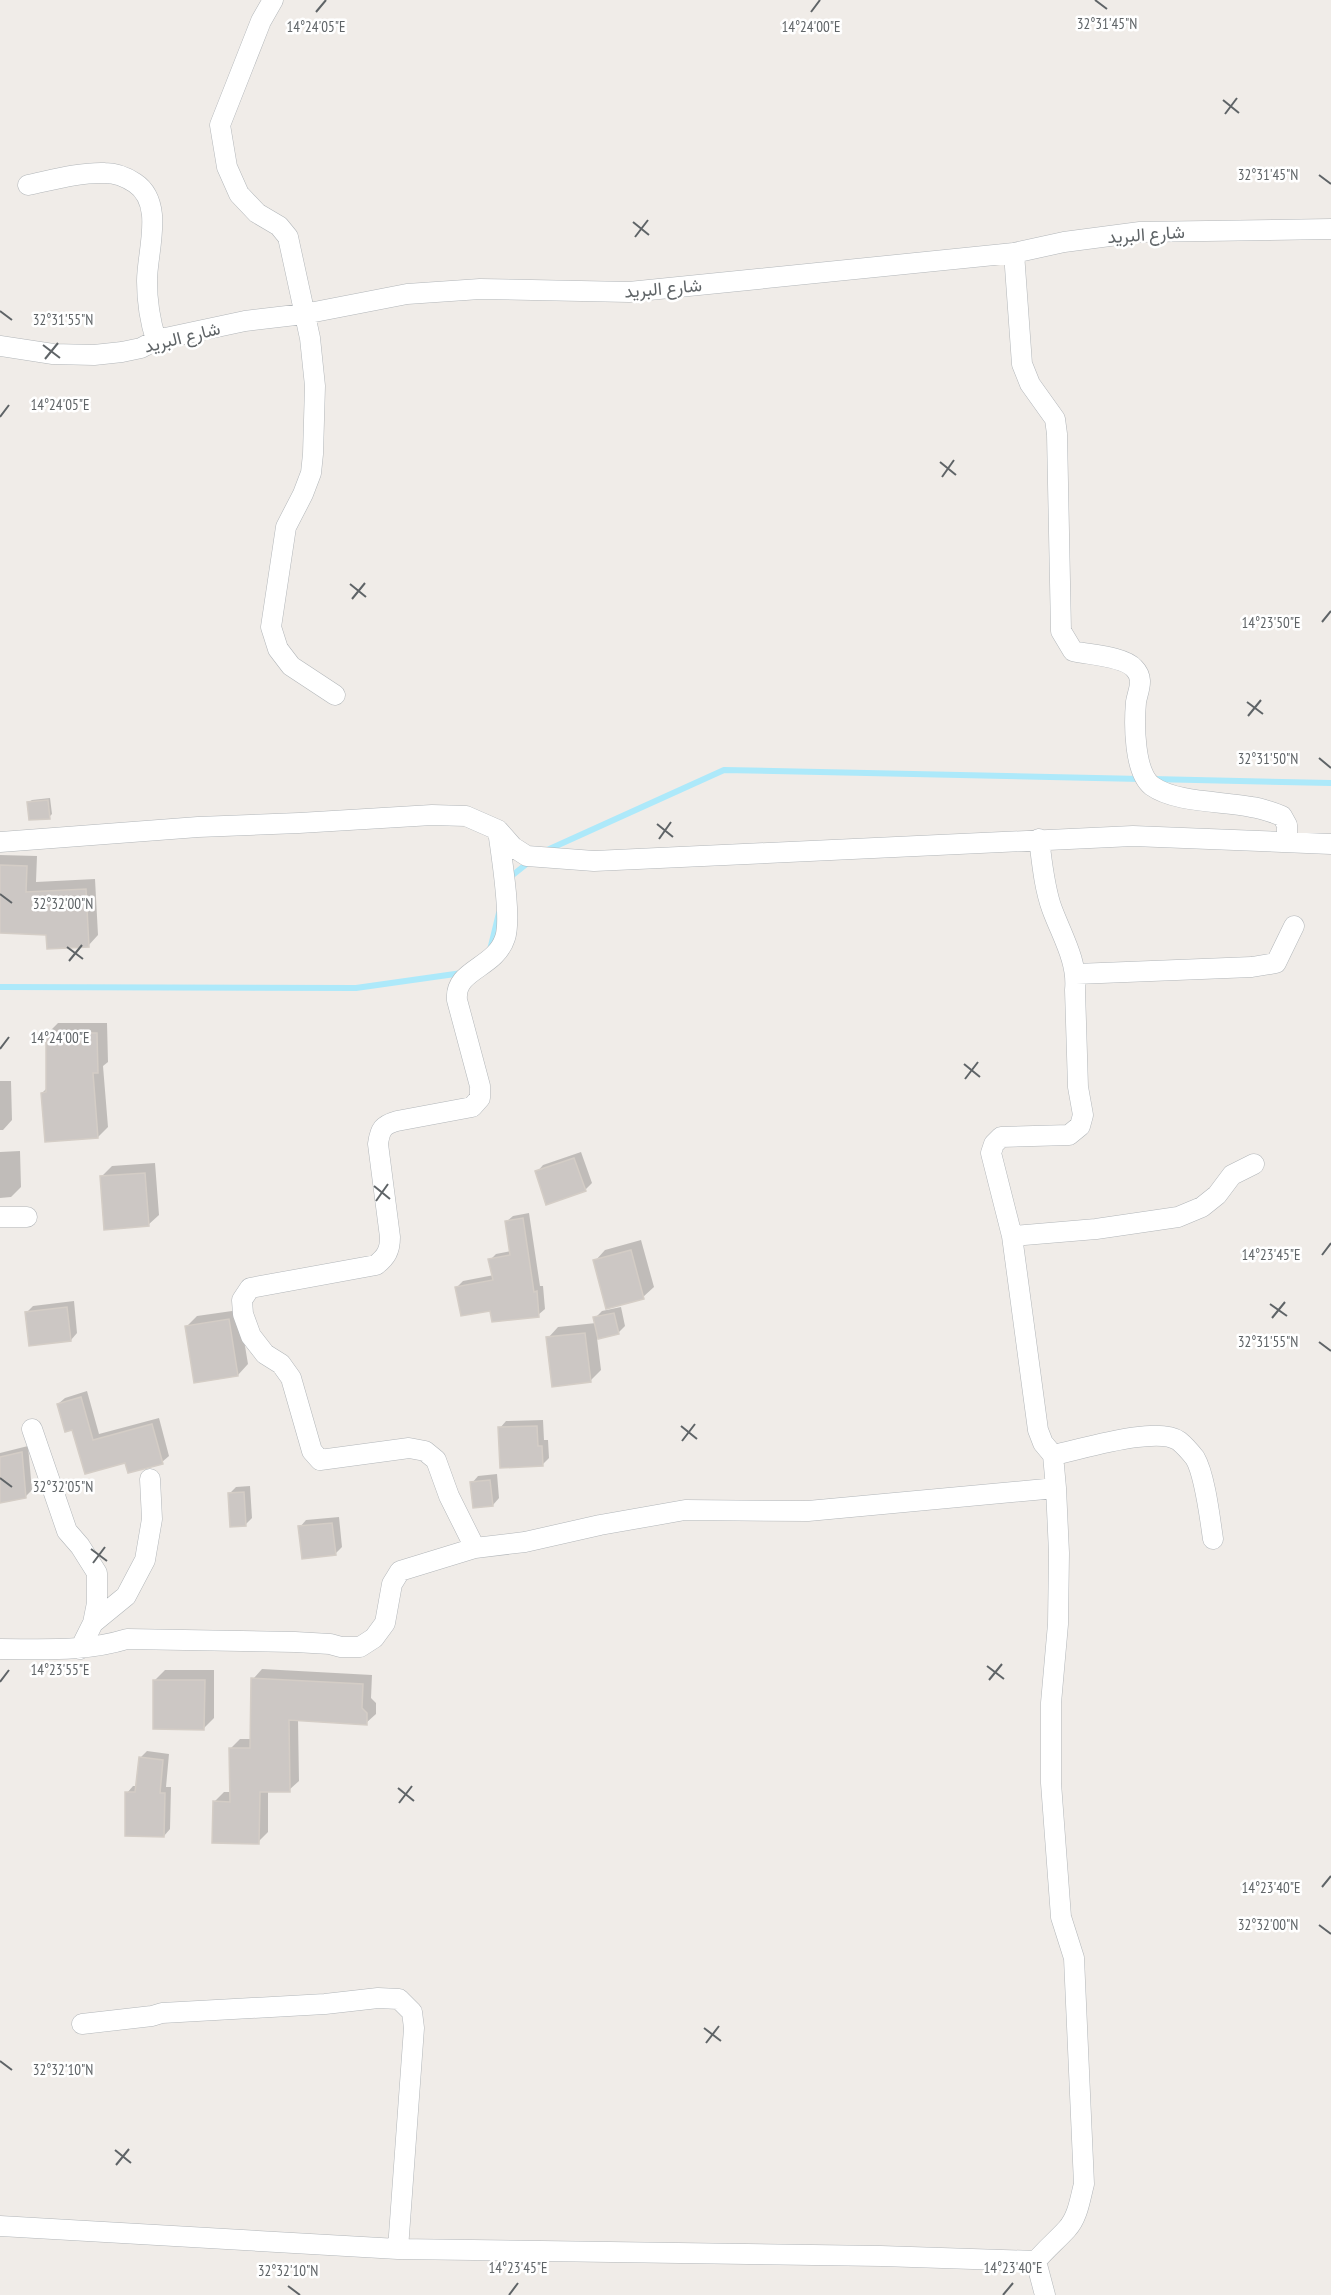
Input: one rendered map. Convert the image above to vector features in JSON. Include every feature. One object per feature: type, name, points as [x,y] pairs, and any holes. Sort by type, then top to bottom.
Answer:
[{"type":"street","points":[[273,0],[261,21],[220,125],[227,166],[239,194],[257,213],[279,226],[288,237],[310,338],[315,386],[314,454],[303,494],[286,527],[271,627],[278,649],[291,666],[335,695]]},
{"type":"street","points":[[28,184],[105,172],[126,177],[147,195],[152,206],[153,226],[148,250],[147,282],[151,323],[156,340]]},
{"type":"street","name":"شارع البريد","points":[[0,346],[53,354],[94,355],[141,348],[156,340],[245,321],[304,314],[407,294],[480,289],[629,292],[1014,253],[1064,242],[1140,231],[1331,229]]},
{"type":"street","points":[[1014,253],[1022,364],[1030,384],[1055,419],[1057,434],[1061,631],[1073,651],[1119,658],[1135,668],[1141,684],[1136,702],[1136,746],[1140,769],[1151,785],[1170,794],[1252,807],[1282,816],[1287,825],[1287,842]]},
{"type":"street","points":[[0,842],[198,827],[299,824],[432,815],[466,816],[498,830],[513,848],[527,856],[594,861],[1133,836],[1331,844]]},
{"type":"street","points":[[475,1548],[449,1496],[436,1460],[425,1451],[409,1448],[320,1460],[312,1451],[291,1378],[281,1364],[265,1354],[251,1336],[243,1314],[243,1300],[250,1288],[376,1265],[385,1258],[390,1248],[390,1237],[378,1144],[380,1131],[386,1124],[472,1107],[480,1098],[480,1086],[456,990],[461,980],[495,957],[505,938],[507,920],[498,830]]},
{"type":"street","points":[[1036,2261],[1054,2240],[1068,2229],[1076,2213],[1084,2184],[1074,1958],[1061,1917],[1051,1783],[1052,1703],[1058,1624],[1059,1553],[1056,1488],[1053,1455],[1043,1443],[1038,1430],[1012,1236],[991,1153],[994,1144],[1001,1137],[1069,1135],[1080,1126],[1083,1115],[1078,1087],[1076,974],[1052,907],[1044,875],[1039,839]]},
{"type":"street","points":[[1076,974],[1252,967],[1276,963],[1294,926]]},
{"type":"street","points":[[1012,1236],[1096,1229],[1178,1217],[1202,1207],[1217,1195],[1232,1175],[1254,1164]]},
{"type":"street","points":[[0,1217],[27,1217]]},
{"type":"street","points":[[32,1429],[67,1531],[80,1546],[97,1573],[97,1603],[93,1623],[80,1649]]},
{"type":"street","points":[[1053,1455],[1083,1450],[1113,1441],[1160,1435],[1179,1440],[1196,1460],[1208,1501],[1213,1539]]},
{"type":"street","points":[[93,1623],[126,1596],[145,1560],[152,1519],[150,1479]]},
{"type":"street","points":[[0,1648],[80,1649],[128,1639],[295,1642],[360,1647],[374,1638],[385,1623],[392,1584],[400,1571],[475,1548],[525,1542],[589,1527],[685,1510],[808,1511],[1056,1488]]},
{"type":"street","points":[[82,2024],[162,2013],[325,2004],[378,1998],[399,1999],[412,2012],[414,2028],[399,2249]]},
{"type":"street","points":[[0,2226],[399,2249],[881,2256],[1036,2261]]},
{"type":"street","points":[[1036,2261],[1045,2295]]},
{"type":"building","points":[[48,800],[50,819],[29,820],[27,802]]},
{"type":"building","points":[[0,865],[27,866],[26,892],[86,889],[89,947],[47,949],[46,935],[0,933]]},
{"type":"building","points":[[46,1033],[97,1033],[98,1073],[93,1073],[98,1138],[45,1142],[41,1093],[46,1092]]},
{"type":"building","points":[[574,1158],[586,1191],[546,1205],[535,1171]]},
{"type":"building","points":[[145,1173],[149,1226],[104,1230],[100,1176]]},
{"type":"building","points":[[523,1218],[534,1292],[537,1291],[539,1317],[492,1322],[490,1311],[461,1316],[455,1287],[493,1280],[488,1259],[510,1255],[505,1221]]},
{"type":"building","points":[[631,1250],[644,1299],[606,1309],[593,1260]]},
{"type":"building","points":[[67,1307],[71,1341],[29,1346],[25,1312]]},
{"type":"building","points":[[614,1313],[619,1334],[598,1339],[593,1317]]},
{"type":"building","points":[[229,1319],[238,1376],[194,1383],[185,1326]]},
{"type":"building","points":[[585,1333],[591,1382],[552,1387],[546,1337]]},
{"type":"building","points":[[81,1397],[93,1440],[152,1424],[163,1464],[128,1473],[125,1463],[85,1474],[72,1430],[65,1432],[57,1404]]},
{"type":"building","points":[[537,1426],[538,1446],[542,1446],[543,1466],[500,1468],[498,1427]]},
{"type":"building","points":[[22,1452],[26,1498],[0,1503],[0,1457]]},
{"type":"building","points":[[490,1480],[493,1506],[473,1508],[470,1482]]},
{"type":"building","points":[[244,1492],[246,1526],[230,1527],[228,1493]]},
{"type":"building","points":[[332,1523],[336,1555],[302,1559],[298,1526]]},
{"type":"building","points":[[251,1678],[363,1684],[362,1708],[367,1713],[367,1725],[289,1720],[290,1792],[260,1792],[259,1844],[212,1843],[213,1801],[230,1802],[229,1748],[250,1748]]},
{"type":"building","points":[[153,1680],[205,1680],[204,1730],[153,1729]]},
{"type":"building","points":[[139,1757],[163,1760],[160,1793],[165,1793],[164,1837],[125,1836],[125,1792],[135,1792]]},
{"type":"waterway","points":[[545,851],[724,770],[1141,779]]},
{"type":"waterway","points":[[1152,779],[1331,783]]},
{"type":"waterway","points":[[509,878],[529,862]]},
{"type":"waterway","points":[[490,950],[499,913]]},
{"type":"waterway","points":[[0,987],[356,988],[462,973]]}]
